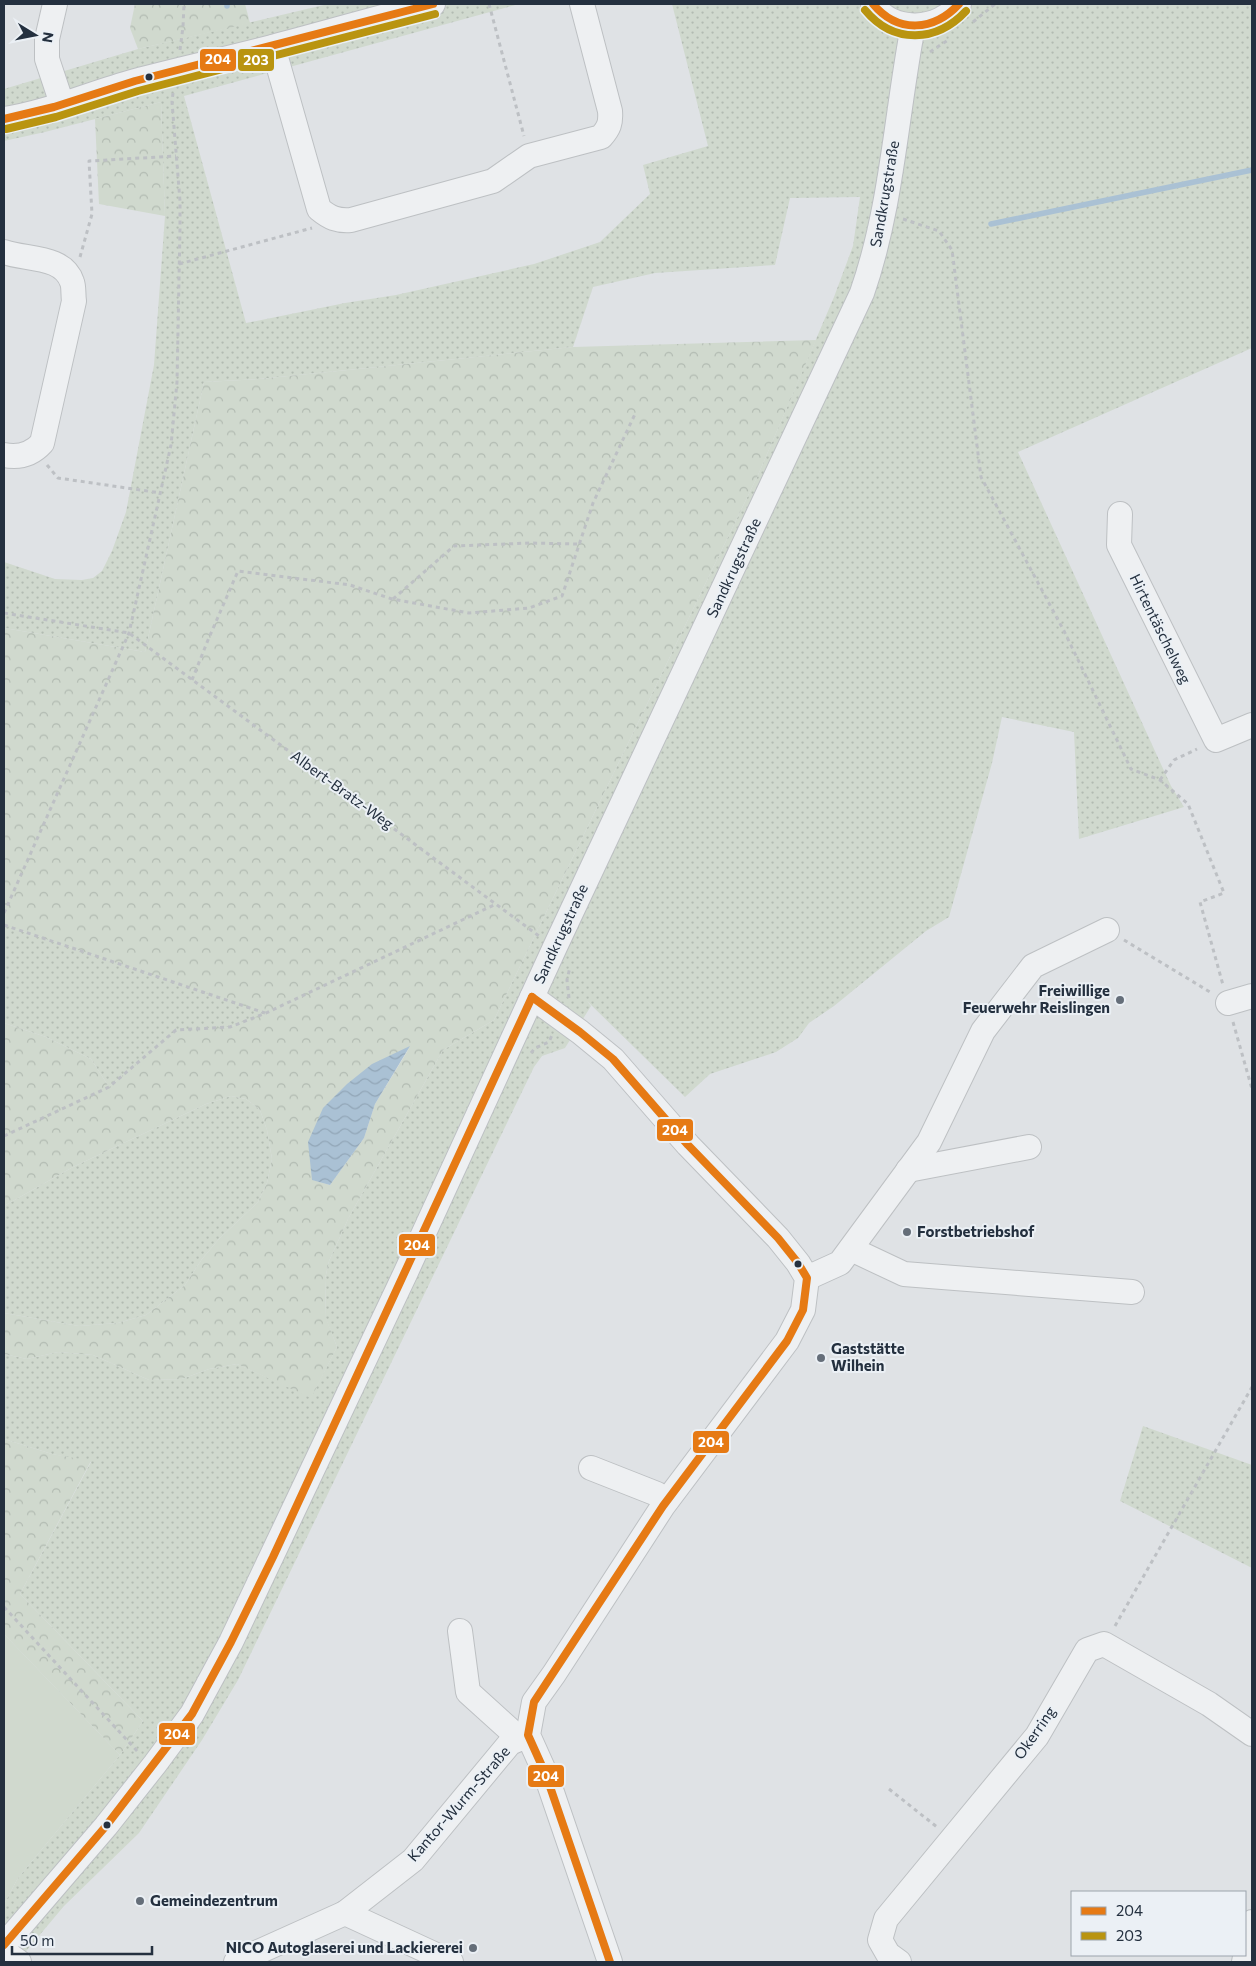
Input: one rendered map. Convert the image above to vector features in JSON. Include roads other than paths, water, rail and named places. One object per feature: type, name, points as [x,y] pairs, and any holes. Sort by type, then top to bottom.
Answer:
[{"type":"street","points":[[55,4],[47,39],[47,58],[62,104]]},
{"type":"street","points":[[4,120],[176,70],[273,47],[350,14],[433,4]]},
{"type":"street","points":[[273,47],[319,208],[328,216],[339,221],[351,220],[494,180],[529,156],[601,137],[608,130],[611,123],[610,111],[582,4]]},
{"type":"street","points":[[872,4],[889,19],[913,26],[925,25],[941,19],[959,4]]},
{"type":"street","name":"Sandkrugstraße","points":[[4,1945],[106,1826],[192,1714],[231,1642],[272,1557],[555,947],[862,293],[882,223],[913,26]]},
{"type":"street","points":[[4,252],[56,263],[66,271],[73,283],[74,301],[42,443],[35,451],[18,456],[4,455]]},
{"type":"street","name":"Hirtentäschelweg","points":[[1120,514],[1119,545],[1216,740],[1252,725]]},
{"type":"street","points":[[807,1278],[840,1263],[929,1142],[983,1032],[1032,966],[1107,930]]},
{"type":"street","points":[[1228,1003],[1252,996]]},
{"type":"street","points":[[524,1737],[534,1702],[667,1500],[787,1340],[803,1310],[807,1278],[798,1263],[778,1238],[688,1145],[613,1059],[532,997]]},
{"type":"street","points":[[908,1170],[1029,1147]]},
{"type":"street","points":[[851,1249],[904,1274],[1132,1292]]},
{"type":"street","points":[[591,1468],[657,1494],[667,1500]]},
{"type":"street","points":[[460,1631],[468,1692],[524,1737],[546,1775],[610,1962]]},
{"type":"street","name":"Okerring","points":[[899,1962],[888,1954],[880,1940],[886,1919],[1037,1736],[1087,1650],[1104,1644],[1209,1704],[1252,1734]]},
{"type":"street","name":"Kantor-Wurm-Straße","points":[[236,1962],[345,1913],[413,1860],[510,1743],[524,1737]]},
{"type":"street","points":[[345,1913],[451,1962]]},
{"type":"street","points":[[1246,1952],[1252,1922]]},
{"type":"street","points":[[4,1956],[12,1957],[19,1962]]},
{"type":"water","points":[[410,1046],[375,1104],[364,1138],[330,1185],[312,1180],[308,1142],[323,1108],[347,1084],[372,1064]]},
{"type":"waterway","points":[[991,224],[1252,170]]},
{"type":"place","name":"Freiwillige Feuerwehr Reislingen","points":[[1120,1000]]},
{"type":"place","name":"Forstbetriebshof","points":[[907,1232]]},
{"type":"place","name":"Gaststätte Wilhein","points":[[821,1358]]},
{"type":"place","name":"Gemeindezentrum","points":[[140,1901]]},
{"type":"place","name":"NICO Autoglaserei und Lackiererei","points":[[473,1948]]}]
